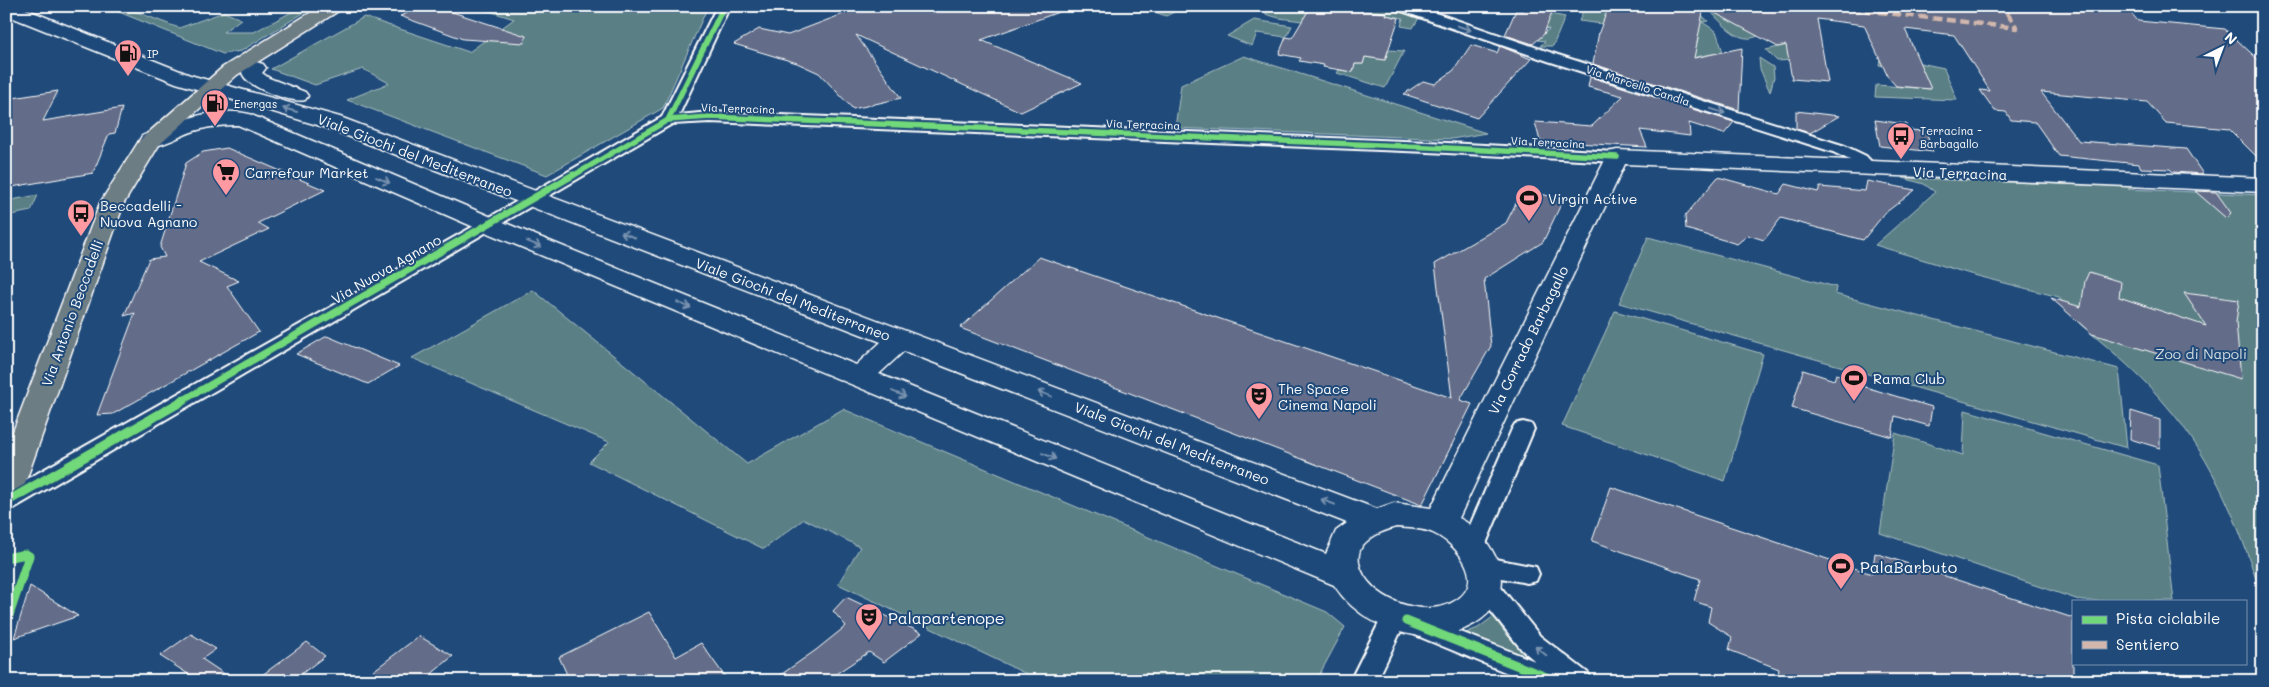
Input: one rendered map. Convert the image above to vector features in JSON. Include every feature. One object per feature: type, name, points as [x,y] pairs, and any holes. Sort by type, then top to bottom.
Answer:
[{"type":"main road","points":[[211,88],[243,62],[334,6]]},
{"type":"main road","points":[[211,88],[256,68],[355,6]]},
{"type":"main road","name":"Viale Giochi del Mediterraneo","points":[[6,8],[211,88],[324,119],[1373,520]]},
{"type":"main road","points":[[256,68],[252,71],[252,75],[262,82],[313,101],[324,119]]},
{"type":"main road","name":"Via Antonio Beccadelli","points":[[6,492],[112,204],[150,140],[211,88]]},
{"type":"main road","points":[[150,140],[191,124],[241,119],[489,225],[1345,576]]},
{"type":"main road","name":"Via Terracina","points":[[1617,157],[2263,185]]},
{"type":"main road","name":"Via Corrado Barbagallo","points":[[1440,523],[1617,157]]},
{"type":"main road","points":[[858,377],[900,340]]},
{"type":"main road","points":[[1394,515],[1409,516],[1440,523],[1458,532],[1481,566],[1476,604],[1458,617],[1434,623],[1400,619],[1373,607],[1356,593],[1345,576],[1342,559],[1346,542],[1356,529],[1373,520],[1394,515]]},
{"type":"street","points":[[668,120],[724,6]]},
{"type":"street","name":"Via Marcello Candia","points":[[1401,6],[1554,58],[1839,148],[1860,158],[1870,169]]},
{"type":"street","name":"Via Terracina","points":[[668,120],[730,118],[1428,147],[1617,157]]},
{"type":"street","name":"Via Nuova Agnano","points":[[6,502],[668,120]]},
{"type":"street","points":[[1481,566],[1523,429]]},
{"type":"street","points":[[1481,566],[1527,574]]},
{"type":"street","points":[[1481,566],[1531,643],[1579,681]]},
{"type":"street","points":[[1363,681],[1400,619],[1556,681]]},
{"type":"green space","points":[[104,6],[121,6],[179,28],[224,12],[241,19],[223,32],[254,32],[303,6],[315,6],[241,51],[223,54]]},
{"type":"green space","points":[[473,6],[708,6],[663,108],[547,175],[347,100],[389,83],[363,69],[315,85],[271,69],[364,17],[469,52],[514,19]]},
{"type":"green space","points":[[1138,6],[1186,6],[1166,16]]},
{"type":"green space","points":[[1275,6],[1320,6],[1309,10],[1302,21],[1265,14]]},
{"type":"green space","points":[[1352,6],[1377,6],[1420,16],[1413,28],[1401,26],[1403,18],[1386,15],[1386,13],[1344,11]]},
{"type":"green space","points":[[1585,6],[1696,10],[1708,21],[1702,22],[1716,31],[1723,52],[1696,57],[1706,78],[1642,29],[1579,21]]},
{"type":"green space","points":[[1710,11],[1726,11],[1758,36],[1744,38],[1732,32]]},
{"type":"green space","points":[[1551,14],[1565,17],[1553,46],[1540,46],[1545,41],[1538,40],[1549,29],[1537,27],[1544,15],[1550,16]]},
{"type":"green space","points":[[1254,20],[1292,26],[1286,37],[1257,33],[1252,46],[1227,36]]},
{"type":"green space","points":[[1787,45],[1793,60],[1777,61],[1766,50]]},
{"type":"green space","points":[[1389,50],[1404,51],[1385,88],[1337,73],[1339,70],[1353,72],[1355,64],[1363,64],[1365,57],[1385,60]]},
{"type":"green space","points":[[1244,56],[1486,133],[1452,139],[1175,128],[1181,85]]},
{"type":"green space","points":[[1759,58],[1773,67],[1774,77],[1770,92],[1760,69]]},
{"type":"green space","points":[[1880,59],[1920,63],[1944,68],[1957,100],[1875,97],[1876,85],[1930,89],[1922,71],[1879,65]]},
{"type":"green space","name":"Zoo di Napoli","points":[[1903,178],[2137,187],[2128,189],[2263,195],[2263,603],[2236,524],[2225,498],[2198,448],[2165,404],[2107,346],[2077,321],[2059,297],[1970,274],[1875,245],[1935,192],[1924,184]]},
{"type":"green space","points":[[38,195],[31,211],[6,216],[6,201]]},
{"type":"green space","points":[[1648,237],[1836,287],[1835,294],[2119,369],[2127,448],[1619,303]]},
{"type":"green space","points":[[533,290],[747,464],[843,409],[1327,612],[1345,627],[1316,681],[1041,681],[838,584],[860,547],[804,519],[764,549],[589,462],[609,442],[412,358]]},
{"type":"green space","points":[[1615,311],[1763,354],[1725,481],[1562,426]]},
{"type":"green space","points":[[1965,410],[2158,465],[2174,600],[2079,600],[1880,533],[1895,433],[1963,455]]},
{"type":"green space","points":[[1494,616],[1505,633],[1541,669],[1458,636],[1478,628]]},
{"type":"building","points":[[425,6],[434,6],[526,36],[524,43],[463,39],[400,16]]},
{"type":"building","points":[[864,6],[1067,6],[1067,9],[981,40],[1082,83],[1021,112],[856,35],[901,98],[853,109],[819,73],[797,63],[734,44],[759,29],[788,35]]},
{"type":"building","points":[[1311,6],[1352,6],[1351,9],[1387,13],[1386,15],[1399,18],[1385,60],[1365,57],[1363,64],[1355,64],[1353,72],[1323,67],[1324,65],[1299,61],[1301,58],[1279,54],[1286,37],[1292,38]]},
{"type":"building","points":[[1524,6],[1554,6],[1544,34],[1533,44],[1505,35],[1516,10],[1523,11]]},
{"type":"building","points":[[1609,6],[1815,6],[1816,11],[1816,6],[2125,6],[2138,21],[2225,29],[2263,64],[2263,163],[2229,129],[2166,123],[2147,102],[2041,92],[2079,141],[2186,149],[2203,174],[2173,172],[2170,169],[2141,168],[2139,164],[2059,156],[2035,122],[2011,120],[2006,112],[1995,111],[1980,90],[1990,91],[1954,35],[1905,29],[1931,89],[1896,86],[1888,77],[1864,25],[1817,19],[1828,82],[1792,79],[1786,45],[1778,47],[1704,7],[1694,58],[1742,48],[1739,110],[1593,64],[1599,32]]},
{"type":"building","points":[[1471,45],[1497,53],[1500,46],[1531,59],[1477,118],[1404,94],[1423,81],[1435,84],[1454,70]]},
{"type":"building","points":[[1590,77],[1734,122],[1724,134],[1689,123],[1690,136],[1640,130],[1647,147],[1540,141],[1535,122],[1592,126],[1623,96],[1588,87]]},
{"type":"building","points":[[58,91],[43,121],[122,108],[115,133],[109,134],[93,173],[6,188],[6,99]]},
{"type":"building","points":[[1796,111],[1839,116],[1810,133],[1796,129]]},
{"type":"building","points":[[1875,120],[1906,124],[1906,130],[1926,131],[1933,152],[1880,146]]},
{"type":"building","points":[[227,148],[325,190],[258,223],[269,229],[199,262],[239,281],[227,286],[259,332],[113,414],[97,415],[135,313],[124,316],[149,259],[165,257],[160,247],[186,163],[203,152]]},
{"type":"building","points":[[1718,177],[1779,194],[1786,184],[1818,192],[1820,187],[1865,191],[1867,181],[1915,190],[1885,213],[1863,240],[1781,218],[1764,240],[1748,235],[1737,244],[1686,229],[1685,216]]},
{"type":"building","points":[[2195,191],[2216,192],[2231,213],[2226,218]]},
{"type":"building","points":[[1534,192],[1563,200],[1543,242],[1484,279],[1491,346],[1460,400],[1472,404],[1422,505],[960,328],[1039,257],[1452,398],[1435,264],[1506,223],[1517,201]]},
{"type":"building","points":[[2089,272],[2121,282],[2119,297],[2206,326],[2184,293],[2239,300],[2236,322],[2241,379],[2092,334],[2051,298],[2081,307],[2085,281]]},
{"type":"building","points":[[327,336],[399,366],[368,384],[296,354]]},
{"type":"building","name":"Rama Club","points":[[1803,370],[1834,380],[1836,374],[1862,381],[1862,386],[1932,407],[1929,426],[1895,416],[1892,437],[1792,408]]},
{"type":"building","points":[[2131,411],[2160,420],[2160,448],[2130,439]]},
{"type":"building","name":"PalaBarbuto","points":[[1611,487],[1872,574],[1875,553],[2072,618],[2073,681],[1777,681],[1779,669],[1729,650],[1732,637],[1708,622],[1711,607],[1694,601],[1700,579],[1592,541]]},
{"type":"building","points":[[30,586],[78,616],[14,638]]},
{"type":"building","name":"Palapartenope","points":[[846,597],[922,633],[884,662],[869,652],[825,681],[772,681],[846,626],[833,611]]},
{"type":"building","points":[[649,612],[676,657],[701,643],[728,681],[570,681],[559,657]]},
{"type":"building","points":[[191,634],[216,649],[202,659],[235,681],[199,681],[160,656]]},
{"type":"building","points":[[419,636],[453,656],[423,681],[360,681]]},
{"type":"building","points":[[307,642],[325,656],[292,681],[254,681]]},
{"type":"marked path","points":[[1852,9],[2017,28],[2002,6]]},
{"type":"cycle path","points":[[6,502],[668,120],[724,6]]},
{"type":"cycle path","points":[[668,120],[710,117],[1428,147],[1617,157]]},
{"type":"cycle path","points":[[6,558],[26,554],[29,556],[6,624]]},
{"type":"cycle path","points":[[1406,621],[1556,681]]},
{"type":"place","name":"IP","points":[[128,77]]},
{"type":"place","name":"Energas","points":[[215,127]]},
{"type":"place","name":"Terracina - Barbagallo","points":[[1901,160]]},
{"type":"place","name":"Carrefour Market","points":[[226,196]]},
{"type":"place","name":"Virgin Active","points":[[1529,222]]},
{"type":"place","name":"Beccadelli - Nuova Agnano","points":[[81,237]]},
{"type":"place","name":"Rama Club","points":[[1854,402]]},
{"type":"place","name":"The Space Cinema Napoli","points":[[1259,420]]},
{"type":"place","name":"PalaBarbuto","points":[[1841,590]]},
{"type":"place","name":"Palapartenope","points":[[869,641]]}]
